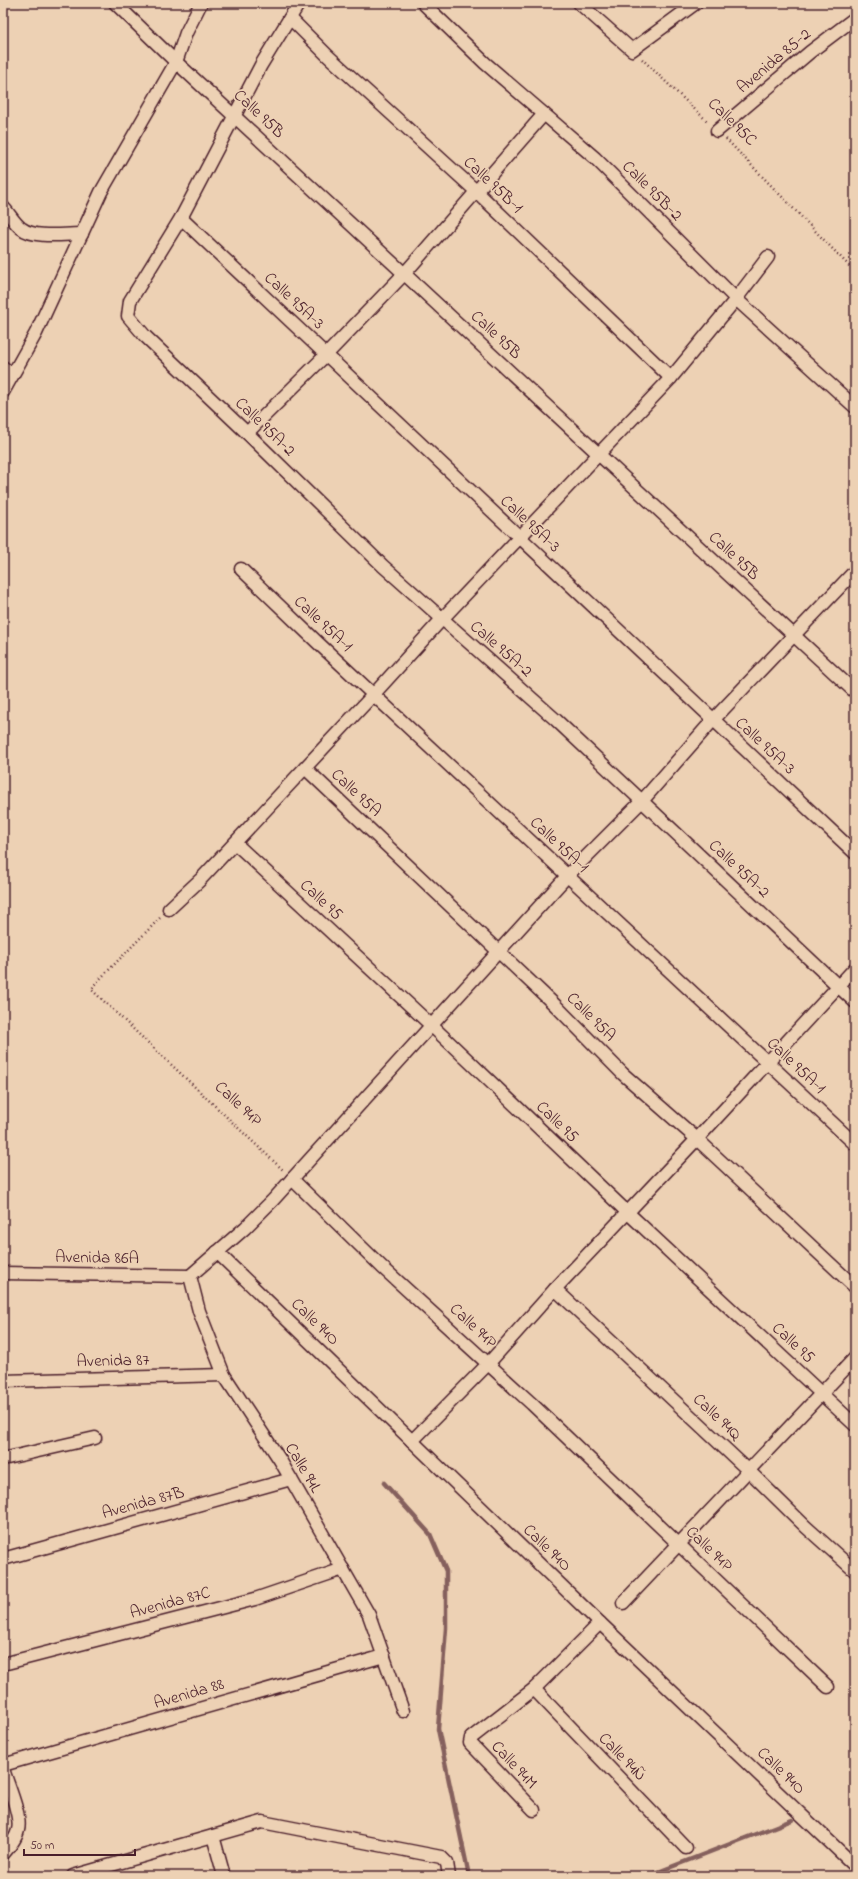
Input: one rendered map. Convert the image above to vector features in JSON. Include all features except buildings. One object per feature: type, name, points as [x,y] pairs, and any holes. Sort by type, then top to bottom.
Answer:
[{"type":"street","name":"Calle 95B","points":[[115,3],[176,62],[855,692]]},
{"type":"street","points":[[3,392],[36,333],[101,192],[176,62],[186,33],[201,3]]},
{"type":"street","points":[[181,218],[261,65],[299,3]]},
{"type":"street","name":"Calle 95B-2","points":[[423,3],[485,62],[595,158],[736,299],[855,407]]},
{"type":"street","points":[[579,3],[632,50],[696,3]]},
{"type":"street","name":"Calle 95B-1","points":[[290,18],[328,56],[477,192],[670,378]]},
{"type":"street","name":"Avenida 85-2","points":[[717,131],[810,52],[855,18]]},
{"type":"street","points":[[247,433],[326,355],[405,273],[544,114]]},
{"type":"street","points":[[3,206],[21,228],[28,232],[39,234],[82,234]]},
{"type":"street","name":"Calle 95A-2","points":[[181,218],[130,301],[128,316],[144,336],[247,433],[383,566],[556,720],[855,1002]]},
{"type":"street","name":"Calle 95A-3","points":[[181,218],[855,853]]},
{"type":"street","points":[[169,909],[200,880],[442,619],[670,378],[736,299],[768,257]]},
{"type":"street","points":[[3,367],[12,376]]},
{"type":"street","name":"Calle 95A-1","points":[[241,569],[317,642],[855,1144]]},
{"type":"street","points":[[190,1276],[245,1228],[292,1179],[568,876],[642,800],[713,720],[795,636],[855,571]]},
{"type":"street","name":"Calle 95A","points":[[305,768],[499,952],[624,1074],[697,1139],[855,1287]]},
{"type":"street","name":"Calle 95","points":[[235,842],[855,1425]]},
{"type":"street","points":[[412,1441],[488,1364],[555,1289],[697,1139],[766,1062],[855,968]]},
{"type":"street","name":"Calle 94P","points":[[292,1179],[382,1268],[488,1364],[680,1544],[828,1687]]},
{"type":"street","name":"Calle 94O","points":[[217,1252],[600,1623],[855,1866]]},
{"type":"street","name":"Avenida 86A","points":[[3,1273],[190,1276]]},
{"type":"street","name":"Calle 94L","points":[[190,1276],[199,1311],[224,1375],[291,1480],[369,1615],[403,1711]]},
{"type":"street","name":"Calle 94Q","points":[[555,1289],[749,1471],[806,1527],[855,1571]]},
{"type":"street","points":[[623,1603],[855,1358]]},
{"type":"street","name":"Avenida 87","points":[[3,1381],[224,1375]]},
{"type":"street","points":[[3,1459],[95,1438]]},
{"type":"street","name":"Avenida 87B","points":[[3,1559],[291,1480]]},
{"type":"street","name":"Avenida 87C","points":[[3,1664],[255,1599],[343,1569]]},
{"type":"street","points":[[534,1689],[600,1623]]},
{"type":"street","name":"Avenida 88","points":[[3,1765],[384,1656]]},
{"type":"street","name":"Calle 94M","points":[[534,1689],[470,1738],[470,1742],[534,1810]]},
{"type":"street","name":"Calle 94Ñ","points":[[534,1689],[686,1848]]},
{"type":"street","points":[[3,1769],[17,1815],[19,1829],[16,1836],[3,1854]]},
{"type":"street","points":[[73,1876],[262,1822],[441,1856],[447,1863],[450,1876]]},
{"type":"street","points":[[213,1836],[224,1876]]},
{"type":"path","name":"Calle 95C","points":[[632,50],[717,131],[855,272]]},
{"type":"path","name":"Calle 94P","points":[[169,909],[94,985],[92,990],[292,1179]]},
{"type":"waterway","points":[[384,1483],[430,1534],[446,1571],[446,1628],[438,1729],[469,1876]]},
{"type":"waterway","points":[[648,1876],[792,1820]]}]
